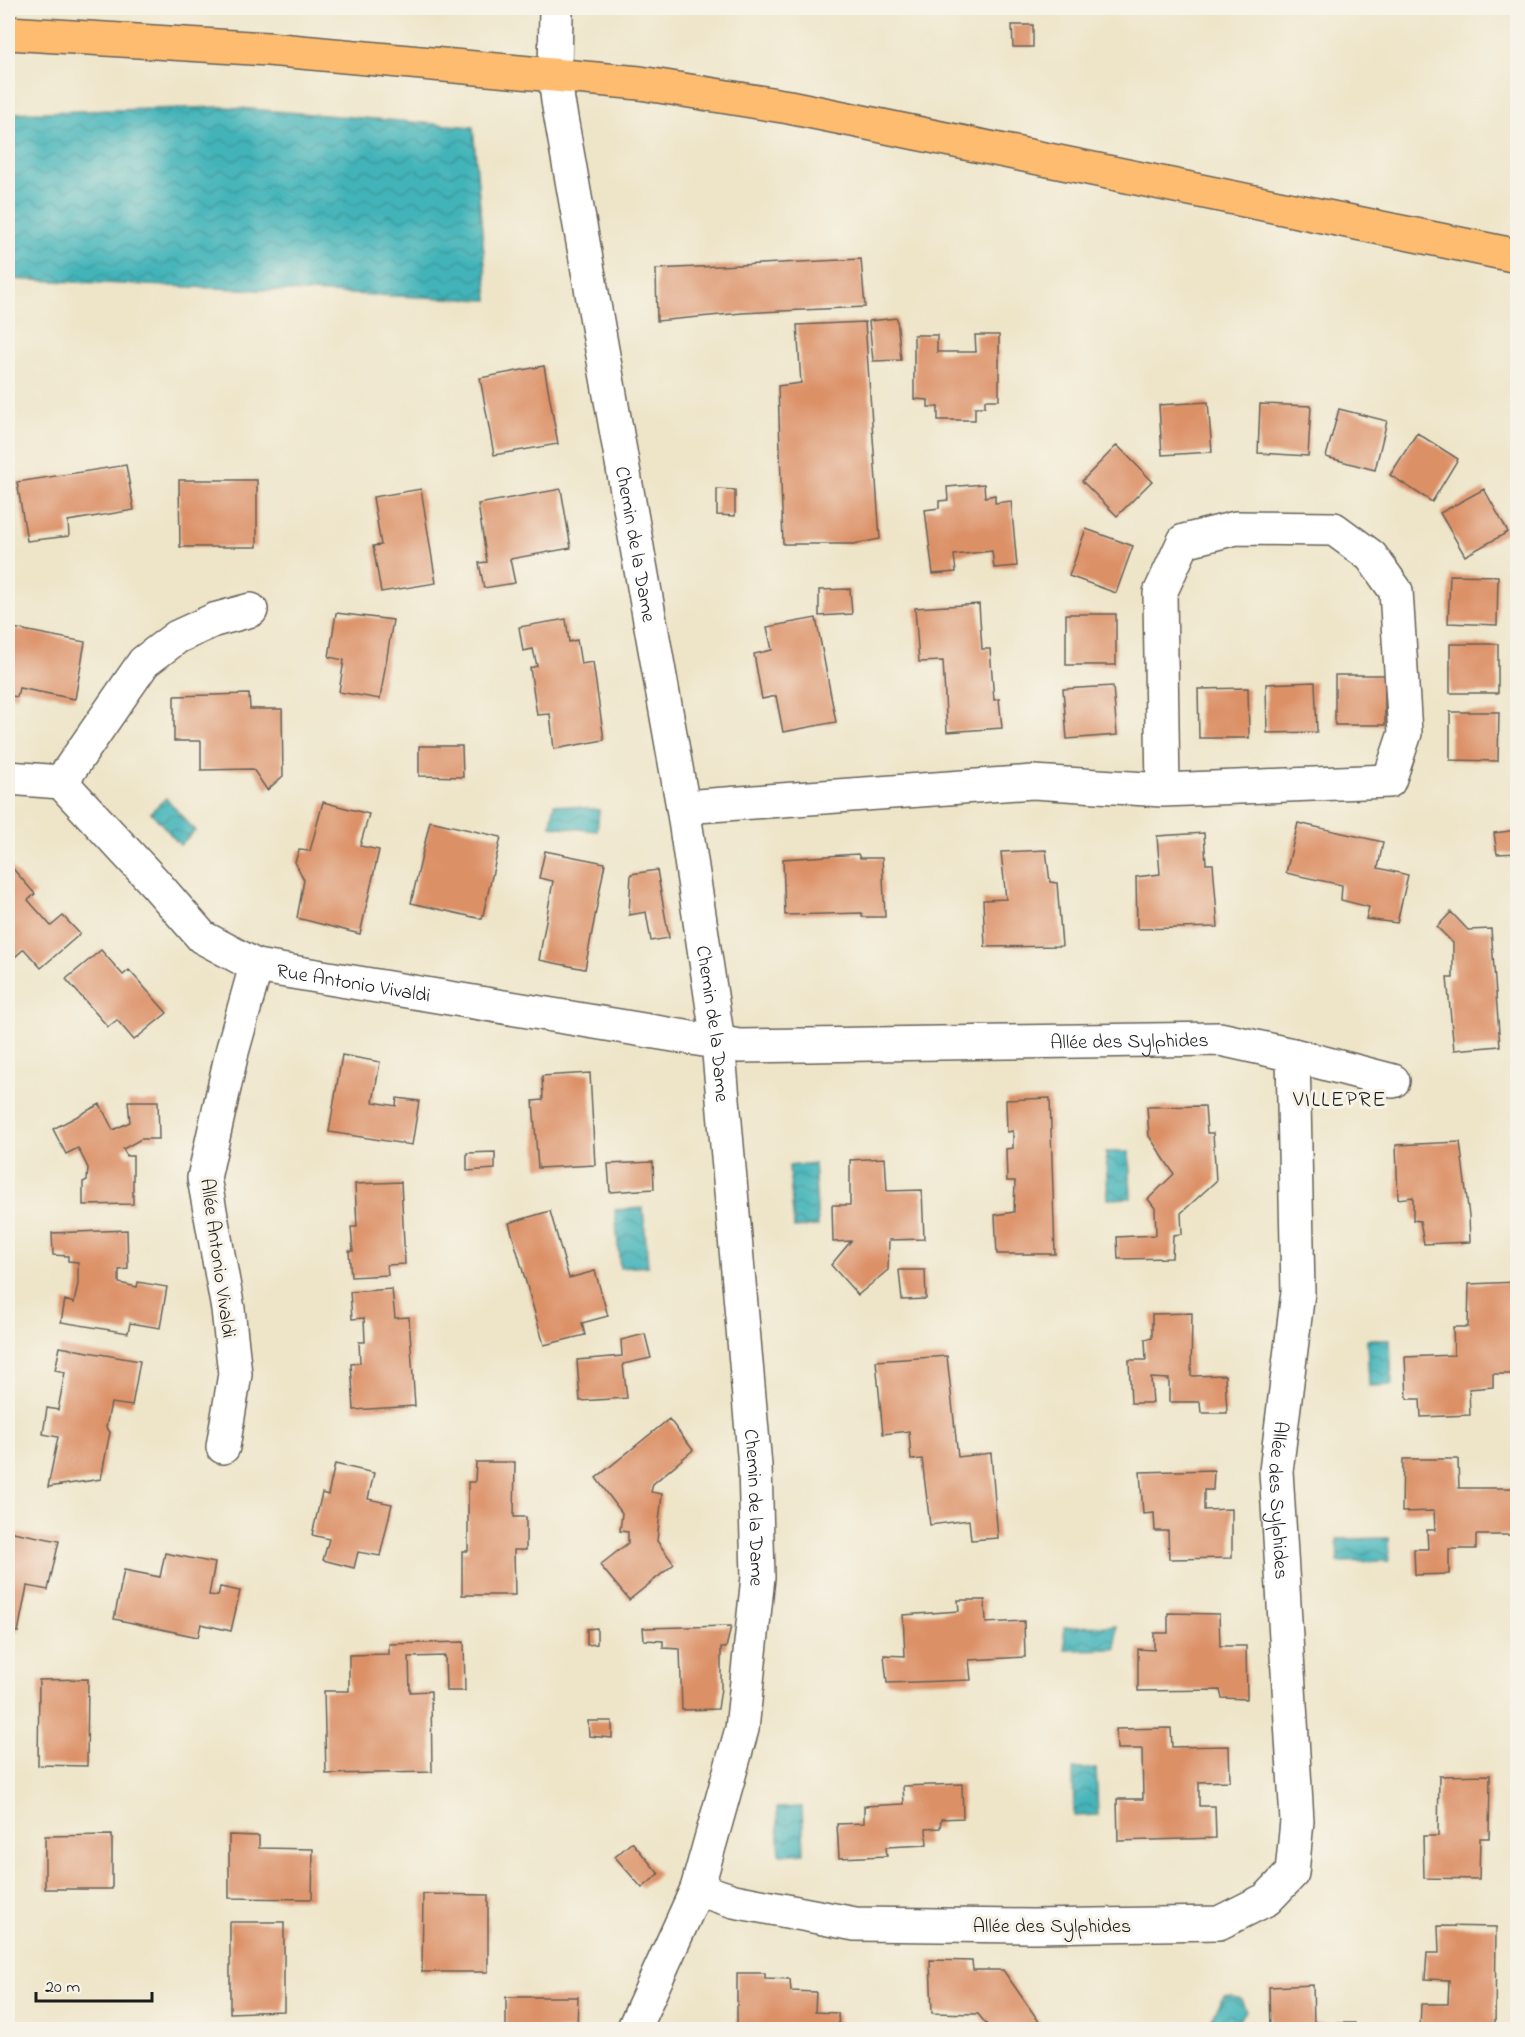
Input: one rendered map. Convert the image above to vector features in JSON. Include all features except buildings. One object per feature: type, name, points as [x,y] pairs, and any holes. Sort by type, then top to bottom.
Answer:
[{"type":"main road","points":[[8,33],[268,49],[639,83],[789,107],[1518,256]]},
{"type":"street","name":"Chemin de la Dame","points":[[556,8],[555,76],[683,807],[718,1042],[756,1466],[758,1577],[742,1729],[697,1889],[633,2030]]},
{"type":"street","points":[[683,807],[1033,782],[1162,790],[1389,781],[1405,733],[1396,591],[1371,556],[1334,529],[1236,528],[1184,541],[1160,593],[1162,790]]},
{"type":"street","points":[[8,778],[61,782],[144,662],[177,637],[214,620],[251,610]]},
{"type":"street","name":"Rue Antonio Vivaldi","points":[[61,782],[202,937],[256,966],[718,1042]]},
{"type":"street","name":"Allée Antonio Vivaldi","points":[[223,1447],[235,1374],[228,1309],[204,1178],[232,1052],[256,966]]},
{"type":"street","name":"Allée des Sylphides","points":[[697,1889],[734,1902],[855,1924],[1033,1926],[1219,1923],[1267,1899],[1292,1874],[1297,1821],[1276,1471],[1298,1292],[1293,1055],[1220,1039],[740,1046],[718,1042]]},
{"type":"street","points":[[1293,1055],[1393,1081]]},
{"type":"water","points":[[225,107],[473,127],[488,300],[8,279],[8,113]]},
{"type":"water","points":[[166,798],[195,831],[180,845],[151,812]]},
{"type":"water","points":[[554,804],[599,810],[597,831],[551,826]]},
{"type":"water","points":[[1106,1152],[1129,1152],[1131,1198],[1108,1199]]},
{"type":"water","points":[[814,1163],[818,1226],[794,1228],[789,1166]]},
{"type":"water","points":[[643,1208],[648,1266],[620,1268],[615,1210]]},
{"type":"water","points":[[1367,1339],[1390,1339],[1392,1385],[1369,1386]]},
{"type":"water","points":[[1389,1538],[1389,1561],[1338,1562],[1337,1539]]},
{"type":"water","points":[[1116,1626],[1116,1649],[1065,1650],[1064,1627]]},
{"type":"water","points":[[1073,1769],[1096,1769],[1098,1815],[1074,1816]]},
{"type":"water","points":[[802,1807],[804,1853],[780,1855],[777,1808]]},
{"type":"water","points":[[1232,1996],[1241,2000],[1246,2011],[1233,2029],[1211,2029],[1213,2016],[1219,2004],[1224,1997]]},
{"type":"district","name":"VILLEPRE","points":[[1340,1098]]}]
